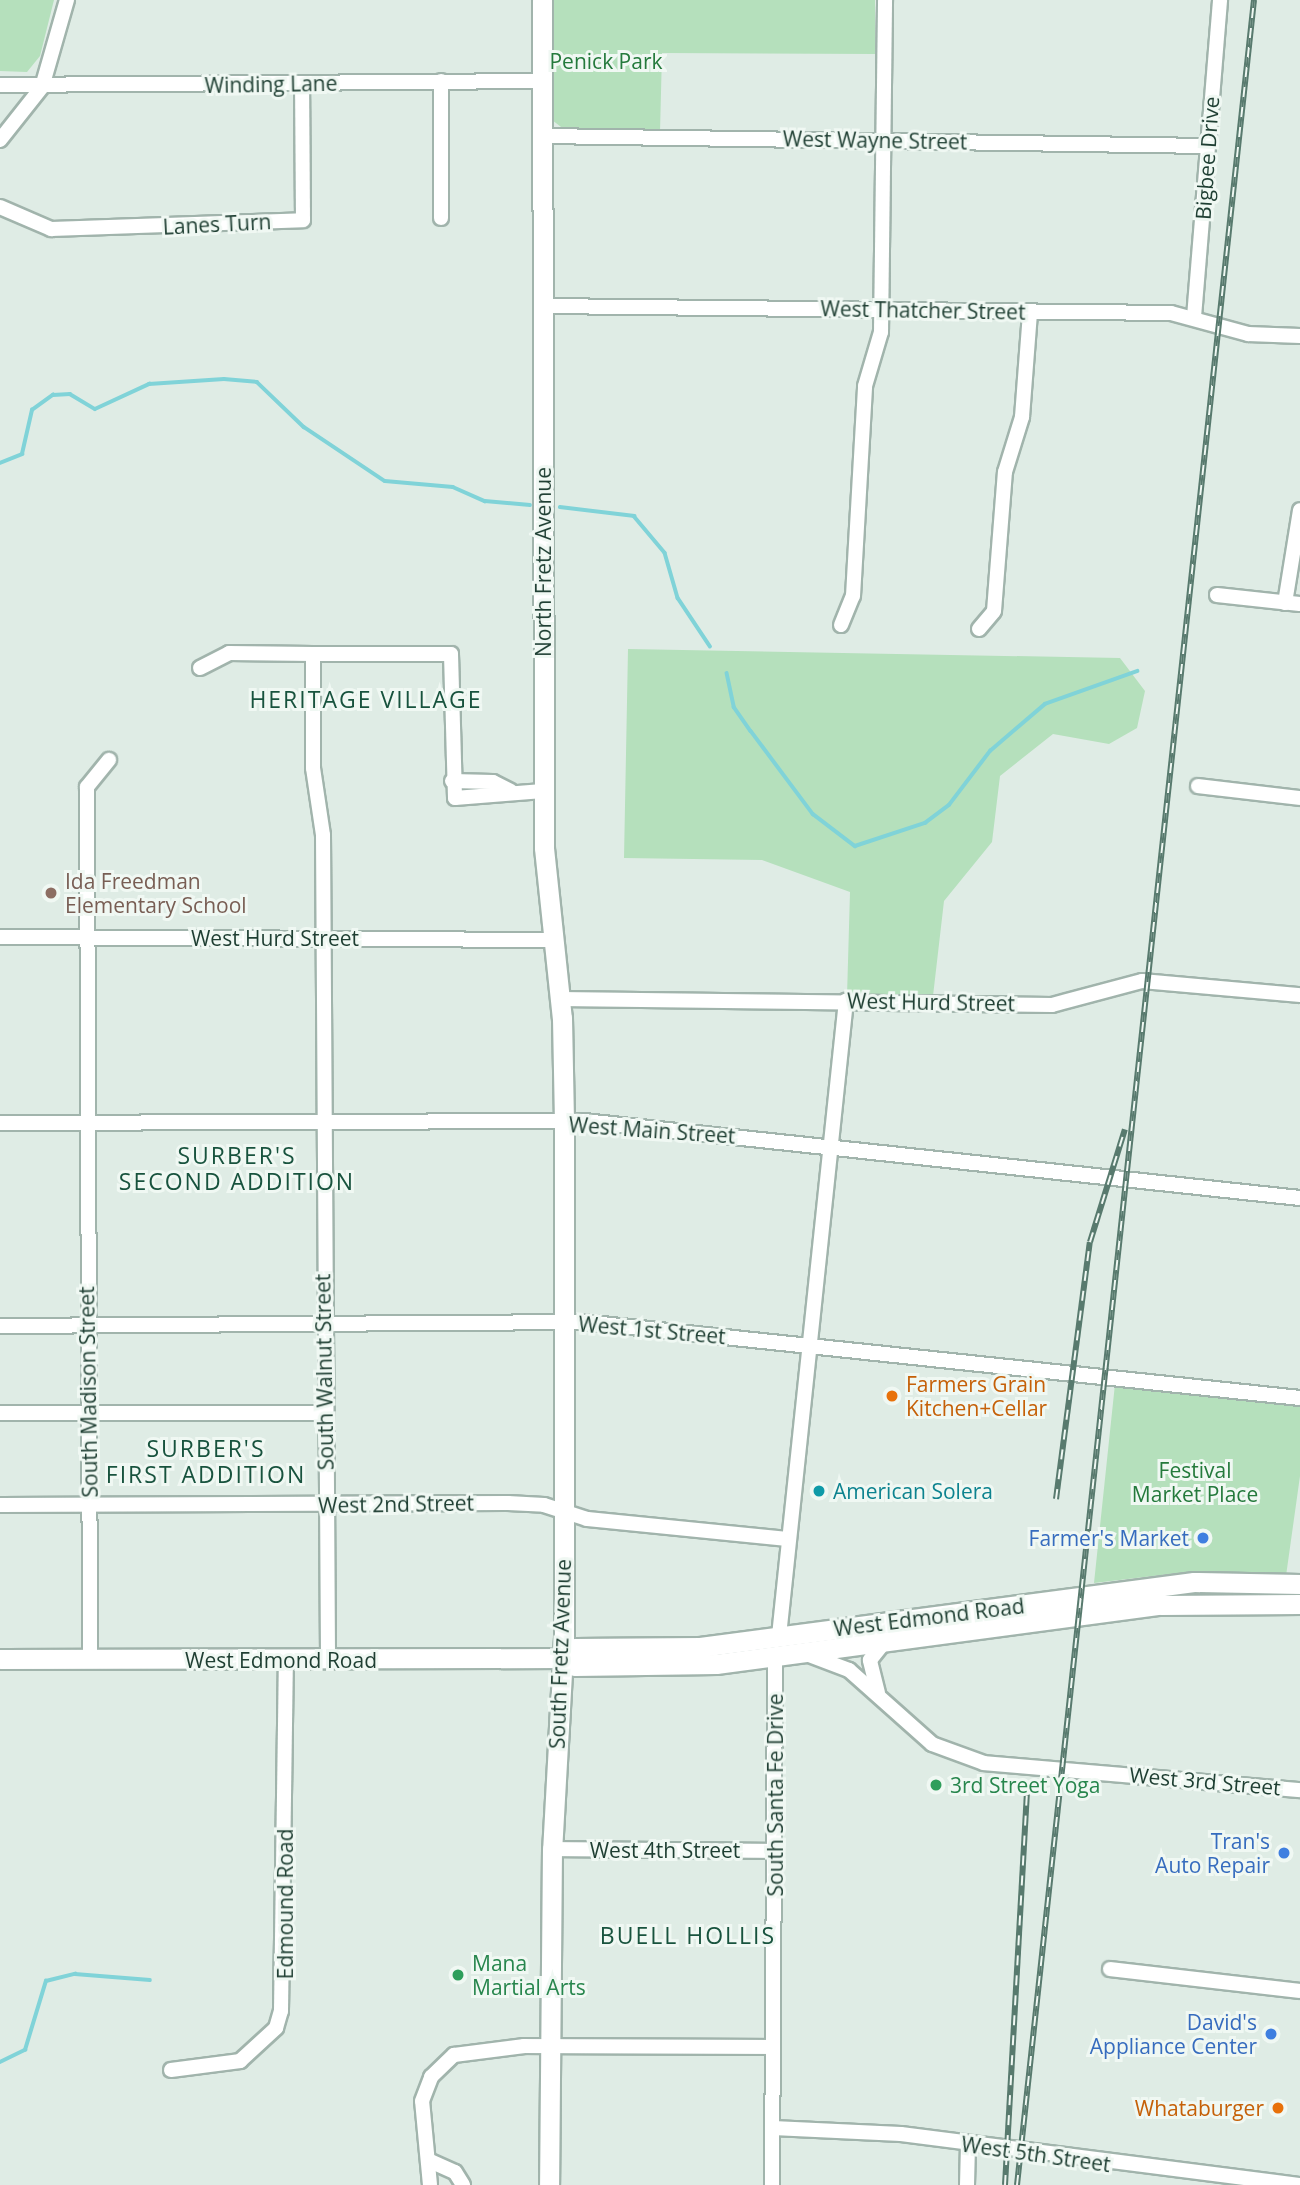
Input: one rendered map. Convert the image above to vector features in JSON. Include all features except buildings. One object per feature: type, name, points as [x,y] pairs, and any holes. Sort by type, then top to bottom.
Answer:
[{"type":"street","points":[[0,140],[42,87],[67,0]]},
{"type":"street","name":"North Fretz Avenue","points":[[542,0],[543,791],[550,940],[559,999],[564,1123]]},
{"type":"street","points":[[841,625],[853,596],[865,386],[879,342],[880,140],[885,0]]},
{"type":"street","name":"Bigbee Drive","points":[[1194,317],[1220,0]]},
{"type":"street","points":[[441,81],[441,218]]},
{"type":"street","name":"Winding Lane","points":[[0,85],[42,87],[542,81]]},
{"type":"street","name":"Lanes Turn","points":[[0,207],[29,225],[62,229],[303,220],[302,83]]},
{"type":"street","name":"West Wayne Street","points":[[543,136],[1208,146]]},
{"type":"street","name":"West Thatcher Street","points":[[543,306],[880,309],[1194,317],[1248,334],[1300,336]]},
{"type":"street","points":[[979,629],[994,611],[1005,472],[1022,417],[1030,312]]},
{"type":"street","points":[[1217,595],[1293,603],[1300,510]]},
{"type":"street","points":[[200,668],[229,653],[451,654],[452,781],[493,782],[511,791],[543,791]]},
{"type":"street","name":"South Walnut Street","points":[[313,654],[313,768],[323,835],[323,1413],[328,1660]]},
{"type":"street","name":"South Madison Street","points":[[90,1661],[89,1507],[85,1413],[87,787],[109,760]]},
{"type":"street","points":[[1198,786],[1300,798]]},
{"type":"street","name":"West Hurd Street","points":[[0,937],[550,940]]},
{"type":"street","name":"West Hurd Street","points":[[559,999],[1052,1005],[1142,982],[1300,995]]},
{"type":"street","points":[[779,1636],[807,1345],[846,1001]]},
{"type":"street","name":"West Main Street","points":[[0,1122],[322,1125],[564,1123],[829,1146],[1300,1198]]},
{"type":"street","name":"South Fretz Avenue","points":[[548,2185],[552,1849],[562,1658],[564,1123]]},
{"type":"street","name":"West 1st Street","points":[[0,1326],[87,1329],[323,1323],[564,1323],[807,1345],[1300,1398]]},
{"type":"street","points":[[0,1413],[323,1413]]},
{"type":"street","name":"West 2nd Street","points":[[0,1505],[89,1507],[508,1503],[788,1539]]},
{"type":"street","name":"West Edmond Road","points":[[562,1658],[575,1648],[700,1647],[1194,1582],[1300,1584]]},
{"type":"street","name":"West Edmond Road","points":[[0,1659],[286,1661],[562,1658],[575,1666],[633,1666],[775,1658],[1161,1605],[1300,1604]]},
{"type":"street","points":[[880,1697],[870,1660],[884,1643]]},
{"type":"street","name":"West 3rd Street","points":[[800,1654],[833,1661],[880,1697],[932,1744],[984,1763],[1300,1790]]},
{"type":"street","name":"South Santa Fe Drive","points":[[772,2185],[777,1851],[775,1658]]},
{"type":"street","name":"Edmound Road","points":[[171,2070],[240,2061],[276,2028],[281,2011],[286,1661]]},
{"type":"street","name":"West 4th Street","points":[[552,1849],[777,1851]]},
{"type":"street","points":[[1111,1969],[1300,1991]]},
{"type":"street","points":[[430,2185],[430,2161],[422,2101],[440,2066],[467,2050],[549,2047],[772,2047]]},
{"type":"street","name":"West 5th Street","points":[[773,2128],[846,2129],[1299,2185]]},
{"type":"street","points":[[967,2185],[968,2144]]},
{"type":"street","points":[[430,2161],[455,2172],[463,2185]]},
{"type":"green space","points":[[0,0],[54,0],[40,56],[27,72],[0,71]]},
{"type":"green space","name":"Penick Park","points":[[550,0],[875,0],[875,54],[662,53],[660,132],[565,130],[552,120]]},
{"type":"green space","points":[[628,649],[1120,658],[1145,691],[1137,728],[1109,744],[1053,734],[1000,776],[992,842],[944,901],[933,996],[847,996],[850,892],[762,860],[624,858]]},
{"type":"green space","name":"Festival Market Place","points":[[1115,1384],[1300,1404],[1300,1476],[1286,1576],[1195,1571],[1094,1583]]},
{"type":"waterway","points":[[0,463],[22,454],[32,410],[53,395],[70,394],[95,409],[149,384],[224,379],[257,382],[304,427],[385,481],[453,487],[485,501],[530,505]]},
{"type":"waterway","points":[[560,507],[634,516],[665,553],[678,598],[710,646]]},
{"type":"waterway","points":[[727,673],[734,707],[751,731],[813,814],[855,846],[925,823],[949,805],[990,751],[1045,704],[1137,671]]},
{"type":"waterway","points":[[0,2062],[25,2050],[46,1981],[75,1974],[150,1980]]},
{"type":"railway","points":[[1017,2185],[1254,0]]},
{"type":"railway","points":[[1056,1499],[1090,1242],[1125,1129]]},
{"type":"railway","points":[[1005,2185],[1027,1789]]},
{"type":"place","name":"Ida Freedman Elementary School","points":[[51,893]]},
{"type":"place","name":"Farmers Grain Kitchen+Cellar","points":[[892,1396]]},
{"type":"place","name":"American Solera","points":[[819,1491]]},
{"type":"place","name":"Farmer's Market","points":[[1203,1538]]},
{"type":"place","name":"3rd Street Yoga","points":[[936,1785]]},
{"type":"place","name":"Tran's Auto Repair","points":[[1284,1853]]},
{"type":"place","name":"Mana Martial Arts","points":[[458,1975]]},
{"type":"place","name":"David's Appliance Center","points":[[1271,2034]]},
{"type":"place","name":"Whataburger","points":[[1278,2108]]},
{"type":"district","name":"HERITAGE VILLAGE","points":[[366,699]]},
{"type":"district","name":"SURBER'S SECOND ADDITION","points":[[237,1168]]},
{"type":"district","name":"SURBER'S FIRST ADDITION","points":[[206,1461]]},
{"type":"district","name":"BUELL HOLLIS","points":[[688,1935]]}]
